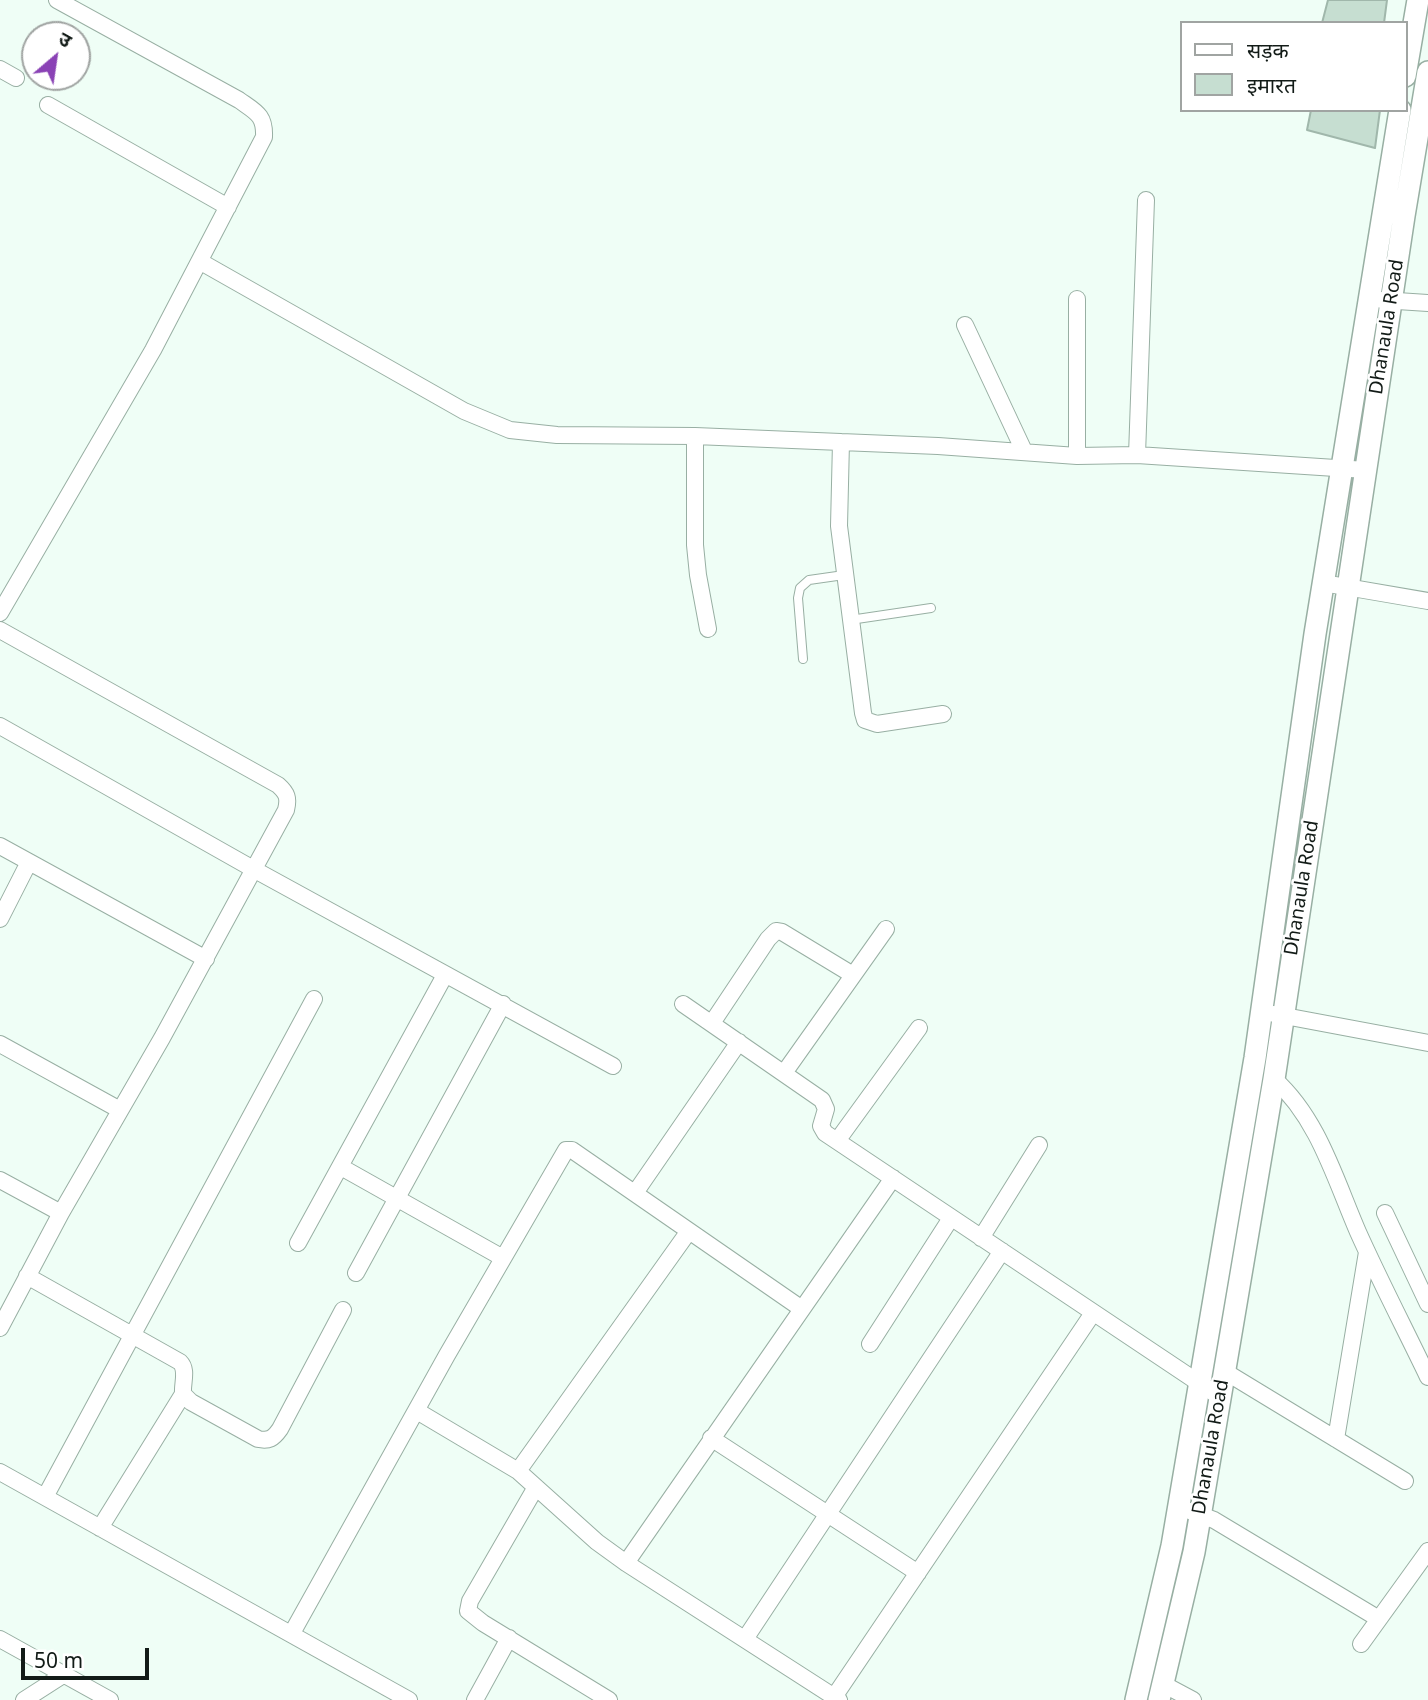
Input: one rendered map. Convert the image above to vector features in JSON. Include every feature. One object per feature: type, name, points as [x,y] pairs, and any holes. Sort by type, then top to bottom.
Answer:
[{"type":"street","points":[[0,613],[105,435],[201,262],[264,137],[265,122],[239,100],[85,7],[57,0]]},
{"type":"street","points":[[1407,64],[1418,0]]},
{"type":"street","points":[[0,69],[16,78]]},
{"type":"street","name":"Dhanaula Road","points":[[1161,1692],[1194,1552],[1274,1079],[1391,301],[1419,83]]},
{"type":"street","points":[[48,106],[229,207]]},
{"type":"street","name":"Dhanaula Road","points":[[1136,1700],[1171,1546],[1261,1012],[1323,583],[1400,112]]},
{"type":"street","points":[[1137,456],[1146,200]]},
{"type":"street","points":[[201,262],[464,411],[510,430],[557,435],[695,436],[841,442],[1366,470]]},
{"type":"street","points":[[1077,299],[1077,456]]},
{"type":"street","points":[[1369,299],[1428,303]]},
{"type":"street","points":[[965,326],[1024,451]]},
{"type":"street","points":[[695,436],[695,545],[708,629]]},
{"type":"street","points":[[841,442],[839,526],[860,702],[865,720],[877,724],[943,713]]},
{"type":"street","points":[[1323,583],[1428,601]]},
{"type":"street","points":[[0,630],[278,785],[286,792],[289,801],[206,959],[1,1324]]},
{"type":"street","points":[[0,726],[255,870],[613,1066]]},
{"type":"street","points":[[0,846],[206,959]]},
{"type":"street","points":[[0,919],[29,862]]},
{"type":"street","points":[[784,1073],[886,929]]},
{"type":"street","points":[[712,1023],[776,931],[782,932],[853,975]]},
{"type":"street","points":[[298,1243],[445,975]]},
{"type":"street","points":[[45,1497],[314,999]]},
{"type":"street","points":[[356,1273],[503,1004]]},
{"type":"street","points":[[683,1004],[825,1102],[826,1112],[821,1126],[825,1133],[1220,1397]]},
{"type":"street","points":[[1261,1012],[1428,1043]]},
{"type":"street","points":[[838,1141],[919,1028]]},
{"type":"street","points":[[635,1193],[739,1042]]},
{"type":"street","points":[[0,1044],[120,1110]]},
{"type":"street","points":[[1274,1079],[1290,1093],[1305,1114],[1367,1252],[1428,1377]]},
{"type":"street","points":[[981,1238],[1039,1145]]},
{"type":"street","points":[[292,1633],[447,1355],[566,1150],[572,1150],[802,1309]]},
{"type":"street","points":[[341,1167],[503,1258]]},
{"type":"street","points":[[626,1563],[892,1178]]},
{"type":"street","points":[[0,1180],[61,1213]]},
{"type":"street","points":[[1385,1213],[1428,1304]]},
{"type":"street","points":[[870,1344],[951,1218]]},
{"type":"street","points":[[518,1471],[689,1231]]},
{"type":"street","points":[[745,1639],[1002,1251]]},
{"type":"street","points":[[1336,1439],[1367,1252]]},
{"type":"street","points":[[27,1276],[184,1366],[183,1394],[100,1528]]},
{"type":"street","points":[[183,1394],[191,1402],[257,1439],[267,1441],[274,1437],[344,1310]]},
{"type":"street","points":[[417,1411],[518,1471],[597,1542],[626,1563],[837,1698],[1093,1313]]},
{"type":"street","points":[[1224,1371],[1405,1482]]},
{"type":"street","points":[[711,1438],[918,1573]]},
{"type":"street","points":[[0,1472],[409,1700]]},
{"type":"street","points":[[536,1488],[468,1606],[468,1611],[609,1700]]},
{"type":"street","points":[[1178,1507],[1200,1514],[1379,1619]]},
{"type":"street","points":[[1361,1644],[1428,1551]]},
{"type":"street","points":[[475,1700],[509,1638]]},
{"type":"street","points":[[0,1639],[110,1700]]},
{"type":"street","points":[[24,1700],[63,1675]]},
{"type":"street","points":[[1161,1692],[1193,1700]]},
{"type":"lane","points":[[803,659],[798,598],[800,587],[809,580],[844,575]]},
{"type":"lane","points":[[850,620],[931,608]]},
{"type":"building","points":[[1328,0],[1387,0],[1384,21],[1323,21]]},
{"type":"building","points":[[1311,112],[1380,112],[1375,148],[1307,130]]}]
